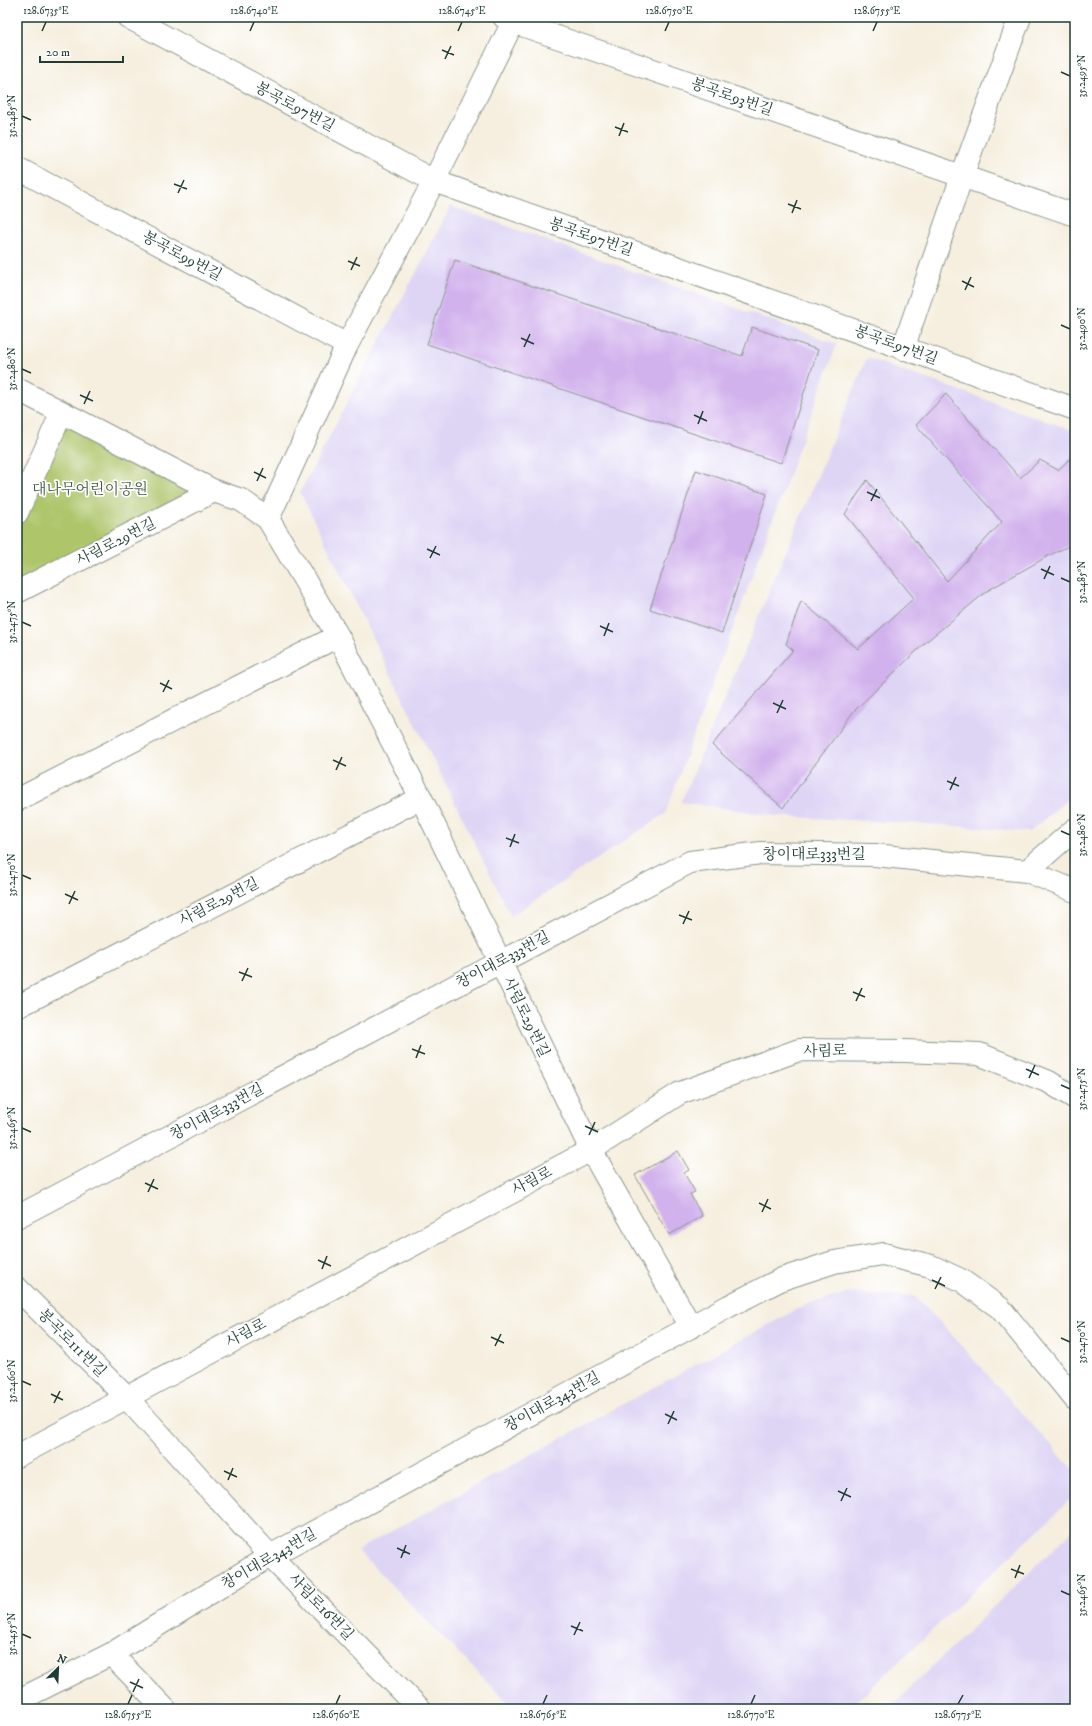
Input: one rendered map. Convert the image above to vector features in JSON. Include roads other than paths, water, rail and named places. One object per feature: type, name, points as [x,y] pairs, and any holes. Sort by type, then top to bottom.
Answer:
[{"type":"street","name":"봉곡로97번길","points":[[128,17],[434,181],[1075,409]]},
{"type":"street","points":[[903,349],[962,176],[1020,17]]},
{"type":"street","points":[[268,519],[347,344],[434,181],[508,20]]},
{"type":"street","name":"봉곡로93번길","points":[[508,20],[1075,215]]},
{"type":"street","name":"봉곡로99번길","points":[[17,168],[347,344]]},
{"type":"street","name":"사림로29번길","points":[[17,390],[61,414],[214,491],[241,500],[268,519],[338,636],[421,798],[591,1150],[691,1327]]},
{"type":"street","points":[[17,513],[61,414]]},
{"type":"street","name":"사림로29번길","points":[[17,592],[214,491]]},
{"type":"street","points":[[17,800],[338,636]]},
{"type":"street","name":"사림로29번길","points":[[17,1007],[421,798]]},
{"type":"street","points":[[1027,871],[1075,830]]},
{"type":"street","name":"창이대로333번길","points":[[17,1218],[690,862],[761,853],[875,855],[1027,871],[1075,891]]},
{"type":"street","name":"사림로","points":[[17,1456],[591,1150],[680,1093],[799,1050],[905,1051],[979,1054],[1049,1082],[1075,1098]]},
{"type":"street","name":"창이대로343번길","points":[[17,1701],[111,1654],[270,1556],[691,1327],[782,1279],[834,1262],[884,1254],[931,1266],[961,1280],[1000,1308],[1075,1399]]},
{"type":"street","name":"봉곡로111번길","points":[[17,1288],[126,1397]]},
{"type":"street","name":"사림로16번길","points":[[126,1397],[270,1556],[420,1709]]},
{"type":"street","points":[[111,1654],[165,1709]]},
{"type":"park label","name":"대나무어린이공원","points":[[90,489]]}]
